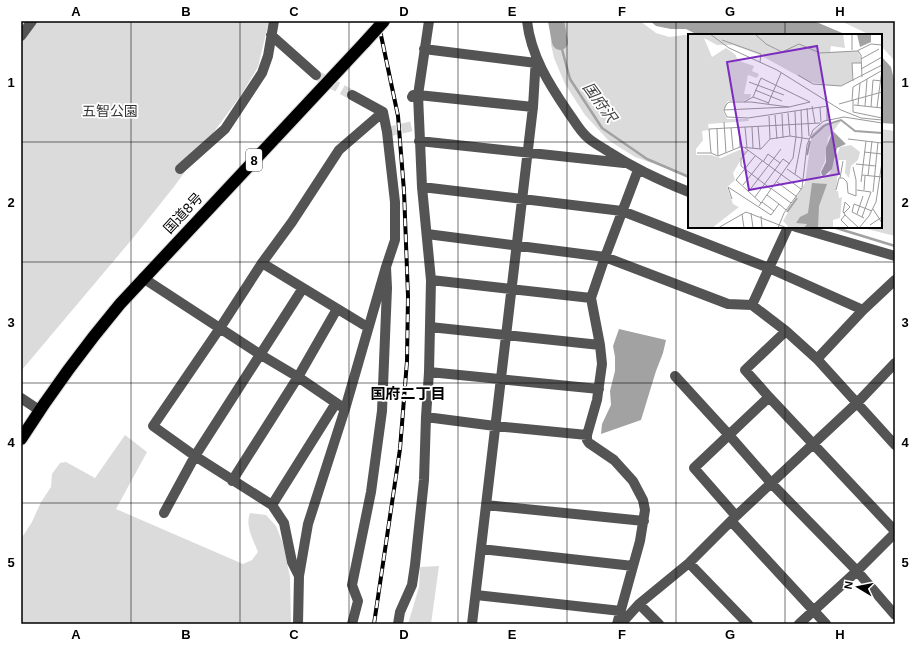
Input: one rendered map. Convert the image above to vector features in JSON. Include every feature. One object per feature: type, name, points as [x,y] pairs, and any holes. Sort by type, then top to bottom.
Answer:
[{"type":"highway","name":"国道8号","points":[[21,439],[39,410],[87,344],[143,278],[384,21]]},
{"type":"street","points":[[21,36],[32,21]]},
{"type":"street","points":[[180,169],[225,129],[262,73],[268,56],[274,21]]},
{"type":"street","points":[[398,624],[400,612],[412,585],[424,480],[429,372],[431,280],[422,187],[418,95],[429,21]]},
{"type":"street","points":[[527,21],[536,60],[547,80],[587,137],[638,170],[688,192]]},
{"type":"street","points":[[271,35],[316,75]]},
{"type":"street","points":[[424,50],[536,60]]},
{"type":"street","points":[[472,624],[533,107],[536,60]]},
{"type":"street","points":[[298,624],[299,576],[308,524],[345,409],[395,240],[395,202],[388,132],[383,112],[352,95]]},
{"type":"street","points":[[413,126],[411,99],[413,95],[533,107]]},
{"type":"street","points":[[299,576],[292,562],[284,523],[272,505],[232,481],[152,426],[220,328],[262,263],[292,222],[339,150],[383,112]]},
{"type":"street","points":[[419,140],[626,163]]},
{"type":"street","points":[[617,624],[633,566],[644,521],[645,510],[644,500],[633,481],[614,460],[589,443],[587,440],[599,390],[602,364],[591,298],[638,170]]},
{"type":"street","points":[[422,187],[622,211],[769,268],[863,310]]},
{"type":"street","points":[[752,305],[788,228]]},
{"type":"street","points":[[799,228],[895,256]]},
{"type":"street","points":[[427,234],[605,257],[728,304],[752,305],[786,331],[817,359],[895,444]]},
{"type":"street","points":[[262,263],[364,325]]},
{"type":"street","points":[[352,624],[358,600],[352,585],[371,492],[382,411],[387,288],[386,267]]},
{"type":"street","points":[[143,278],[261,355],[298,377],[345,409]]},
{"type":"street","points":[[431,280],[591,298]]},
{"type":"street","points":[[817,359],[863,310],[895,280]]},
{"type":"street","points":[[164,513],[195,456],[303,288]]},
{"type":"street","points":[[232,481],[298,377],[337,309]]},
{"type":"street","points":[[430,326],[600,345]]},
{"type":"street","points":[[786,331],[745,370],[895,532],[857,571],[799,624]]},
{"type":"street","points":[[621,624],[639,604],[690,563],[734,518],[857,403],[895,363]]},
{"type":"street","points":[[429,372],[599,390]]},
{"type":"street","points":[[675,376],[771,483],[857,571],[895,615]]},
{"type":"street","points":[[769,397],[694,468],[734,518],[826,624]]},
{"type":"street","points":[[21,398],[39,410]]},
{"type":"street","points":[[272,505],[336,403]]},
{"type":"street","points":[[426,417],[495,426],[587,435]]},
{"type":"street","points":[[486,505],[644,521]]},
{"type":"street","points":[[481,550],[633,566]]},
{"type":"street","points":[[690,563],[748,624]]},
{"type":"street","points":[[476,595],[621,610]]},
{"type":"street","points":[[639,604],[659,624]]},
{"type":"green space","name":"五智公園","points":[[21,21],[269,21],[258,67],[241,95],[173,188],[21,371]]},
{"type":"green space","points":[[550,21],[640,21],[656,33],[669,37],[688,36],[688,176],[635,157],[608,140],[585,115],[565,84],[554,58],[551,44]]},
{"type":"green space","points":[[841,21],[895,21],[895,61],[882,47],[882,34],[868,34]]},
{"type":"green space","points":[[882,129],[895,131],[895,236],[863,228],[882,228]]},
{"type":"green space","points":[[125,435],[147,452],[116,509],[243,564],[252,560],[258,552],[249,528],[248,523],[250,513],[266,515],[276,526],[283,544],[290,577],[291,624],[21,624],[21,539],[51,487],[52,474],[60,463],[66,462],[95,478]]},
{"type":"green space","points":[[439,566],[431,624],[408,624],[419,587],[420,567]]},
{"type":"shaded area","points":[[650,21],[814,21],[845,34],[696,34],[686,29],[671,29],[656,26]]},
{"type":"shaded area","points":[[882,57],[891,67],[895,84],[895,124],[882,123]]},
{"type":"shaded area","points":[[619,329],[666,340],[641,420],[601,434],[602,424],[611,405],[610,391],[615,371],[613,346]]},
{"type":"waterway","points":[[556,21],[560,42]]},
{"type":"waterway","name":"国府沢","points":[[560,42],[570,79],[602,128],[647,159],[688,177]]},
{"type":"waterway","name":"国府沢","points":[[836,228],[895,246]]},
{"type":"tunnel","points":[[316,75],[352,95]]},
{"type":"tunnel","points":[[387,132],[413,126]]},
{"type":"railway","points":[[374,624],[400,449],[407,361],[408,296],[404,191],[398,116],[378,21]]},
{"type":"district","name":"国府二丁目","points":[[408,393]]}]
